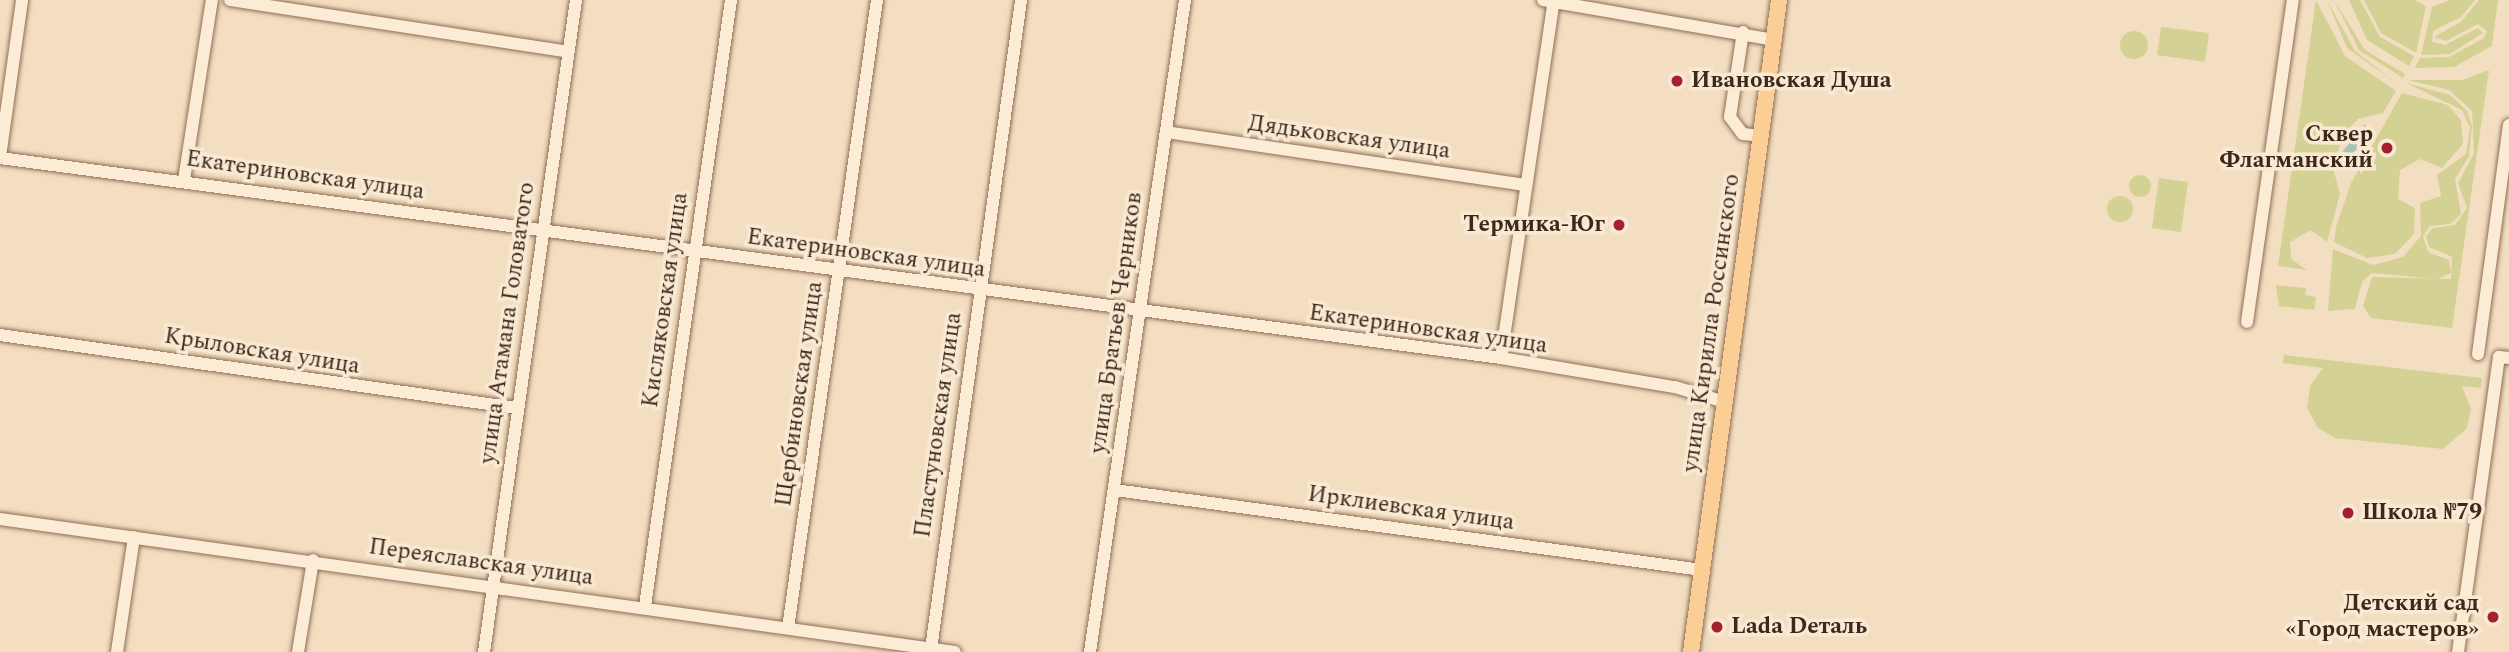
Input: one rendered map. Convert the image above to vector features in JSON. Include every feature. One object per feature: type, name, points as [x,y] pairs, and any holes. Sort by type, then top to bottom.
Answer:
[{"type":"main road","name":"улица Кирилла Россинского","points":[[1691,652],[1779,0]]},
{"type":"street","points":[[0,157],[22,0]]},
{"type":"street","points":[[184,180],[212,0]]},
{"type":"street","points":[[230,0],[568,52]]},
{"type":"street","name":"улица Атамана Головатого","points":[[484,652],[576,0]]},
{"type":"street","name":"Кисляковская улица","points":[[645,606],[731,0]]},
{"type":"street","name":"Щербиновская улица","points":[[788,628],[877,0]]},
{"type":"street","name":"Пластуновская улица","points":[[931,649],[978,292],[1021,0]]},
{"type":"street","name":"улица Братьев Черников","points":[[1090,652],[1185,0]]},
{"type":"street","points":[[1502,358],[1550,0],[1743,32],[1774,40]]},
{"type":"street","points":[[2246,322],[2293,0]]},
{"type":"street","points":[[1743,32],[1730,117],[1744,134],[1761,136]]},
{"type":"street","points":[[2478,354],[2509,125]]},
{"type":"street","name":"Дядьковская улица","points":[[1166,132],[1526,185]]},
{"type":"street","name":"Екатериновская улица","points":[[0,157],[543,229],[1140,314],[1502,358],[1675,387],[1724,401]]},
{"type":"street","name":"Крыловская улица","points":[[0,335],[517,408]]},
{"type":"street","points":[[2458,652],[2504,357]]},
{"type":"street","name":"Ирклиевская улица","points":[[1115,490],[1702,570]]},
{"type":"street","name":"Переяславская улица","points":[[0,519],[645,606],[955,652]]},
{"type":"street","points":[[117,652],[134,537]]},
{"type":"street","points":[[298,652],[313,561]]},
{"type":"shaded area","points":[[2316,0],[2345,56],[2396,91],[2383,113],[2358,119],[2341,137],[2334,172],[2340,194],[2327,242],[2311,230],[2290,242],[2291,259],[2307,270],[2278,266]]},
{"type":"shaded area","points":[[2327,0],[2355,51],[2399,85],[2347,48]]},
{"type":"shaded area","points":[[2334,0],[2365,50],[2405,74],[2403,78],[2359,50]]},
{"type":"shaded area","points":[[2349,0],[2360,0],[2380,37],[2414,56],[2409,66],[2367,40]]},
{"type":"shaded area","points":[[2364,0],[2415,0],[2426,6],[2416,53],[2381,33]]},
{"type":"shaded area","points":[[2450,0],[2475,0],[2461,17],[2433,31],[2432,42],[2445,45],[2478,28],[2483,33],[2450,54],[2421,55],[2432,7]]},
{"type":"shaded area","points":[[2479,0],[2498,0],[2492,46],[2454,67],[2415,68],[2420,58],[2449,57],[2484,38],[2487,31],[2478,24],[2446,41],[2434,37],[2461,22]]},
{"type":"shaded area","points":[[2161,27],[2209,33],[2205,62],[2157,55]]},
{"type":"shaded area","points":[[2134,31],[2144,35],[2148,45],[2144,55],[2134,59],[2124,55],[2120,45],[2124,35]]},
{"type":"shaded area","points":[[2489,70],[2452,328],[2371,318],[2363,306],[2372,277],[2451,279],[2452,257],[2429,247],[2426,236],[2433,228],[2455,225],[2467,208],[2458,183],[2474,153],[2472,111],[2449,90],[2408,80],[2462,80]]},
{"type":"shaded area","points":[[2406,83],[2450,95],[2467,111],[2472,126],[2469,156],[2455,179],[2461,214],[2450,224],[2430,226],[2423,236],[2428,252],[2449,260],[2451,273],[2438,279],[2372,273],[2362,282],[2355,309],[2328,311],[2333,249],[2373,265],[2403,257],[2421,236],[2420,203],[2441,196],[2437,175],[2466,154],[2470,128],[2462,110]]},
{"type":"shaded area","points":[[2402,93],[2448,105],[2461,120],[2463,144],[2442,168],[2420,159],[2400,170],[2398,199],[2415,208],[2414,234],[2395,254],[2367,258],[2334,242],[2336,227],[2351,183]]},
{"type":"shaded area","points":[[2365,124],[2370,133],[2352,156],[2351,170],[2341,171],[2343,151]]},
{"type":"shaded area","points":[[2140,175],[2150,182],[2151,186],[2144,196],[2140,197],[2130,190],[2129,186],[2136,176]]},
{"type":"shaded area","points":[[2159,178],[2188,182],[2181,232],[2152,228]]},
{"type":"shaded area","points":[[2120,196],[2129,200],[2133,209],[2129,218],[2120,222],[2111,218],[2107,209],[2111,200]]},
{"type":"shaded area","points":[[2276,285],[2306,288],[2305,295],[2316,297],[2314,310],[2279,306]]},
{"type":"shaded area","points":[[2284,355],[2482,378],[2481,388],[2462,386],[2471,409],[2467,428],[2443,449],[2335,438],[2318,428],[2307,408],[2310,386],[2323,368],[2283,363]]},
{"type":"place","name":"Ивановская Душа","points":[[1677,81]]},
{"type":"place","name":"Сквер Флагманский","points":[[2387,148]]},
{"type":"place","name":"Термика-Юг","points":[[1619,225]]},
{"type":"place","name":"Школа №79","points":[[2348,513]]},
{"type":"place","name":"Детский сад «Город мастеров»","points":[[2493,617]]},
{"type":"place","name":"Lada Dеталь","points":[[1717,627]]}]
